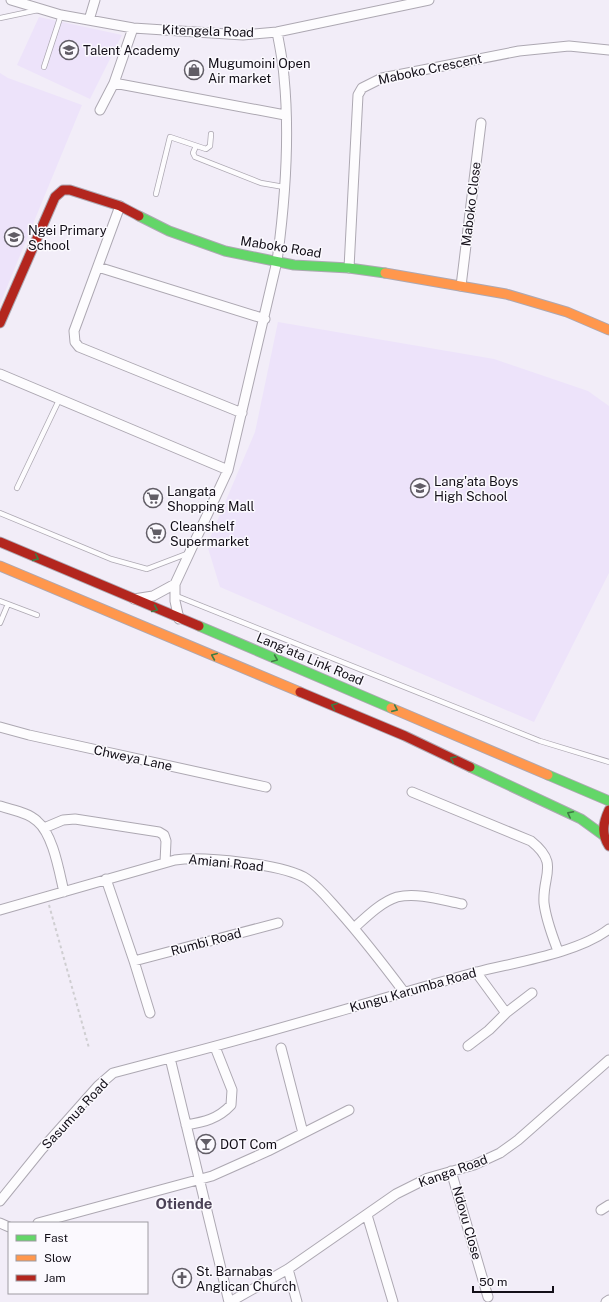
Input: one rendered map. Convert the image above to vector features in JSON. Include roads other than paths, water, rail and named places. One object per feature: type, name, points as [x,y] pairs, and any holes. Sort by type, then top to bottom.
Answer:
[{"type":"main road","name":"Maboko Road","points":[[0,323],[44,218],[58,194],[63,190],[70,190],[120,206],[169,231],[218,249],[294,265],[348,268],[506,294],[567,312],[609,330]]},
{"type":"main road","name":"Lang'ata Link Road","points":[[0,542],[609,801]]},
{"type":"main road","points":[[0,566],[405,736],[575,816],[603,835]]},
{"type":"main road","points":[[609,810],[602,826],[603,835],[609,846]]},
{"type":"street","name":"Kitengela Road","points":[[11,0],[61,15],[133,28],[243,35],[277,32],[429,0]]},
{"type":"street","points":[[89,20],[95,0]]},
{"type":"street","points":[[100,110],[114,83],[133,28]]},
{"type":"street","points":[[179,619],[174,595],[175,584],[228,470],[265,319],[277,261],[284,187],[285,115],[284,78],[277,32]]},
{"type":"street","name":"Maboko Crescent","points":[[348,268],[358,95],[362,88],[382,78],[519,51],[568,46],[609,50]]},
{"type":"street","points":[[114,83],[285,115]]},
{"type":"street","name":"Maboko Close","points":[[461,286],[481,123]]},
{"type":"street","points":[[120,206],[74,331],[75,342],[79,346],[242,413]]},
{"type":"street","points":[[98,267],[265,319]]},
{"type":"street","points":[[0,374],[228,470]]},
{"type":"street","points":[[132,599],[153,596],[175,584]]},
{"type":"street","name":"Chweya Lane","points":[[0,726],[29,735],[266,787]]},
{"type":"street","points":[[412,792],[531,841],[542,850],[548,867],[544,901],[546,916],[558,951]]},
{"type":"street","points":[[0,806],[30,816],[44,828],[53,852],[64,892]]},
{"type":"street","points":[[44,828],[63,820],[75,820],[158,832],[164,835],[166,841],[165,862]]},
{"type":"street","name":"Amiani Road","points":[[0,910],[165,862],[191,858],[213,859],[294,873],[317,886],[354,928],[404,992]]},
{"type":"street","points":[[106,879],[134,961],[150,1014]]},
{"type":"street","points":[[354,928],[376,909],[396,897],[411,896],[462,904]]},
{"type":"street","name":"Rumbi Road","points":[[134,961],[278,924]]},
{"type":"street","name":"Kungu Karumba Road","points":[[170,1058],[215,1047],[476,972],[558,951],[588,942],[609,930]]},
{"type":"street","points":[[476,972],[506,1013]]},
{"type":"street","points":[[468,1046],[532,993]]},
{"type":"street","points":[[186,1125],[207,1121],[222,1114],[231,1105],[232,1090],[215,1047]]},
{"type":"street","points":[[281,1048],[303,1133]]},
{"type":"street","points":[[170,1058],[229,1302]]},
{"type":"street","name":"Sasumua Road","points":[[0,1201],[42,1149],[98,1086],[113,1073],[170,1058]]},
{"type":"street","name":"Kanga Road","points":[[229,1302],[288,1269],[396,1194],[428,1178],[474,1165],[500,1153],[518,1140],[609,1060]]},
{"type":"street","points":[[42,1222],[200,1179],[243,1163],[349,1110]]},
{"type":"street","name":"Ndovu Close","points":[[451,1172],[488,1297]]},
{"type":"street","points":[[367,1215],[393,1302]]},
{"type":"street","points":[[288,1269],[297,1302]]},
{"type":"lane","points":[[0,18],[41,9]]},
{"type":"lane","points":[[44,67],[61,15]]},
{"type":"lane","points":[[156,194],[170,137],[205,149],[209,148],[211,134]]},
{"type":"lane","points":[[196,146],[193,153],[195,157],[261,183],[284,187]]},
{"type":"lane","points":[[17,488],[60,398]]},
{"type":"lane","points":[[0,513],[111,559],[147,569],[190,552]]},
{"type":"lane","points":[[174,595],[540,741],[609,762]]},
{"type":"lane","points":[[0,601],[37,615]]},
{"type":"lane","points":[[0,623],[8,604]]},
{"type":"place","name":"Talent Academy","points":[[69,50]]},
{"type":"place","name":"Mugumoini Open Air market","points":[[194,70]]},
{"type":"place","name":"Ngei Primary School","points":[[14,237]]},
{"type":"place","name":"Lang'ata Boys High School","points":[[420,488]]},
{"type":"place","name":"Langata Shopping Mall","points":[[153,498]]},
{"type":"place","name":"Cleanshelf Supermarket","points":[[156,533]]},
{"type":"place","name":"DOT Com","points":[[206,1144]]},
{"type":"place","name":"St. Barnabas Anglican Church","points":[[182,1278]]},
{"type":"district","name":"Otiende","points":[[184,1203]]}]
